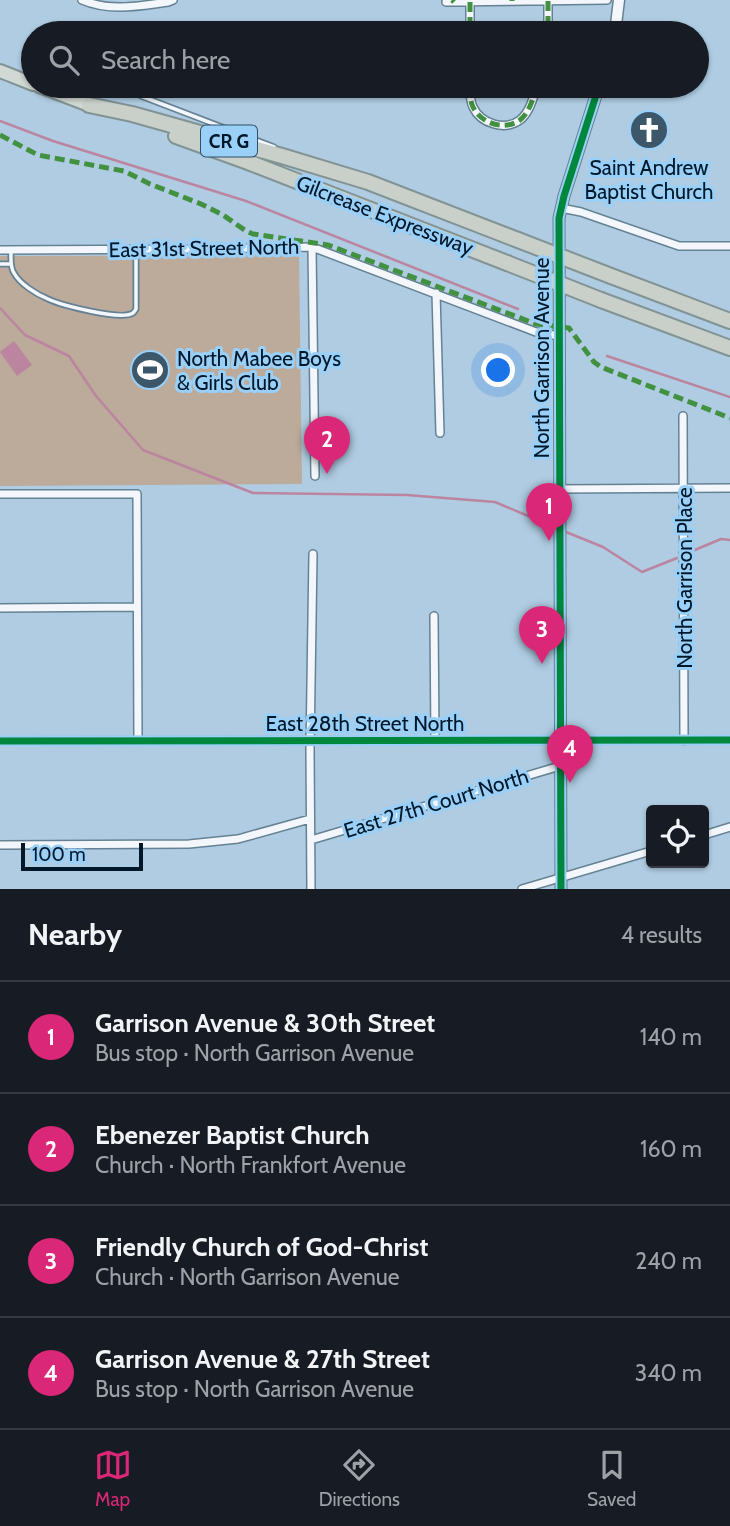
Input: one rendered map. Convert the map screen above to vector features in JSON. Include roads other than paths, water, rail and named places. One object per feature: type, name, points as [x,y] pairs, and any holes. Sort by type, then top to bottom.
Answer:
[{"type":"highway","points":[[0,71],[21,79]]},
{"type":"highway","name":"Gilcrease Expressway","points":[[72,98],[248,162],[730,348]]},
{"type":"highway","name":"CR G","points":[[89,104],[368,182]]},
{"type":"highway","name":"Gilcrease Expressway","points":[[368,182],[730,321]]},
{"type":"street","points":[[82,0],[113,8],[173,0]]},
{"type":"street","points":[[451,2],[607,0]]},
{"type":"street","points":[[616,21],[619,0]]},
{"type":"street","points":[[548,1],[548,21]]},
{"type":"street","points":[[470,2],[470,21]]},
{"type":"street","points":[[470,98],[477,114],[487,122],[499,125],[522,119],[533,98]]},
{"type":"street","name":"North Garrison Avenue","points":[[561,889],[559,230],[561,208],[595,98]]},
{"type":"street","points":[[561,208],[679,246],[730,246]]},
{"type":"street","points":[[312,247],[315,476]]},
{"type":"street","name":"East 31st Street North","points":[[0,250],[312,247],[536,332],[559,336]]},
{"type":"street","points":[[436,293],[440,433]]},
{"type":"street","name":"North Garrison Place","points":[[683,416],[684,741]]},
{"type":"street","points":[[559,489],[730,488]]},
{"type":"street","points":[[0,494],[137,494],[138,741]]},
{"type":"street","points":[[312,889],[310,749],[313,554]]},
{"type":"street","points":[[0,608],[137,607]]},
{"type":"street","points":[[434,616],[435,740]]},
{"type":"street","name":"East 28th Street North","points":[[0,741],[730,740]]},
{"type":"street","name":"East 27th Court North","points":[[311,840],[560,766]]},
{"type":"street","name":"East 27th Court North","points":[[0,845],[189,844],[238,839],[310,819]]},
{"type":"street","points":[[709,833],[730,827]]},
{"type":"street","points":[[522,889],[646,852]]},
{"type":"lane","name":"Gilcrease Expressway","points":[[146,98],[368,182]]},
{"type":"lane","points":[[11,250],[11,264],[18,278],[30,289],[48,299],[99,313],[128,315],[136,309],[136,250]]},
{"type":"lane","points":[[0,264],[11,264]]},
{"type":"waterway","points":[[0,121],[53,141],[246,201],[518,309]]},
{"type":"waterway","points":[[0,308],[25,335],[69,356],[96,396],[143,450],[253,493],[407,495],[495,502],[547,524]]},
{"type":"waterway","points":[[607,356],[730,397]]},
{"type":"waterway","points":[[566,532],[603,547],[642,572],[677,558]]},
{"type":"waterway","points":[[690,552],[721,539],[730,540]]},
{"type":"place","name":"Saint Andrew Baptist Church","points":[[649,130]]},
{"type":"place","name":"North Mabee Boys & Girls Club","points":[[150,370]]},
{"type":"place","name":"Ebenezer Baptist Church","points":[[327,474]]},
{"type":"place","name":"Garrison Avenue & 30th Street","points":[[549,541]]},
{"type":"place","name":"Friendly Church of God-Christ","points":[[542,664]]},
{"type":"place","name":"Garrison Avenue & 27th Street","points":[[570,783]]}]
